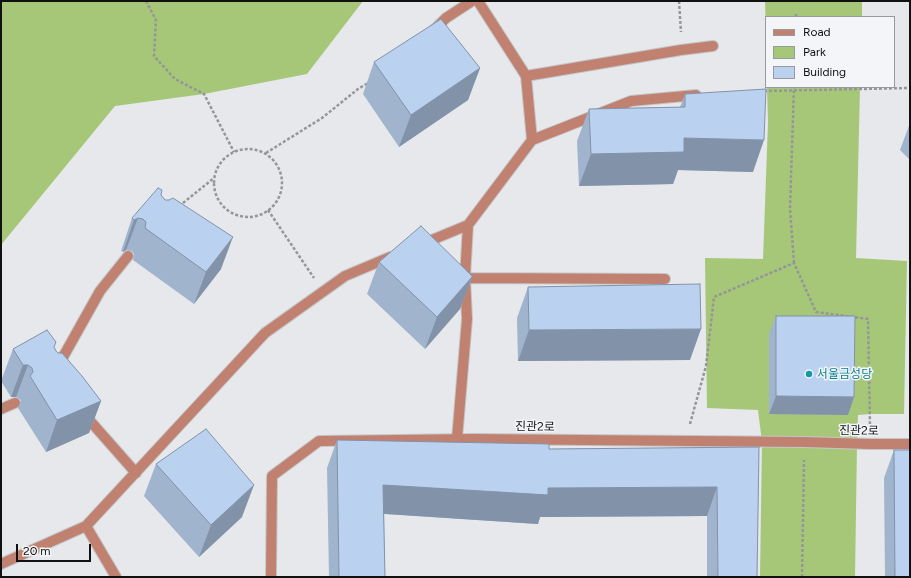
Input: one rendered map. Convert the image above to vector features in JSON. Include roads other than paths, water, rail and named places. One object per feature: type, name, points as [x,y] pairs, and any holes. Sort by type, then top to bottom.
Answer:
[{"type":"street","points":[[427,38],[446,18],[472,1]]},
{"type":"street","points":[[478,1],[526,76],[532,140]]},
{"type":"street","points":[[526,76],[713,46]]},
{"type":"street","points":[[410,249],[468,225],[532,140],[631,101],[708,94]]},
{"type":"street","points":[[457,439],[467,319],[465,278],[468,225]]},
{"type":"street","points":[[1,564],[86,526],[265,333],[345,276],[396,255]]},
{"type":"street","points":[[52,377],[100,291],[128,256]]},
{"type":"street","points":[[465,278],[665,279]]},
{"type":"street","points":[[1,408],[15,403]]},
{"type":"street","points":[[78,407],[136,473]]},
{"type":"street","name":"진관2로","points":[[271,577],[272,476],[319,441],[457,439],[910,444]]},
{"type":"street","points":[[86,526],[116,577]]},
{"type":"place","name":"서울금성당","points":[[809,374]]}]
